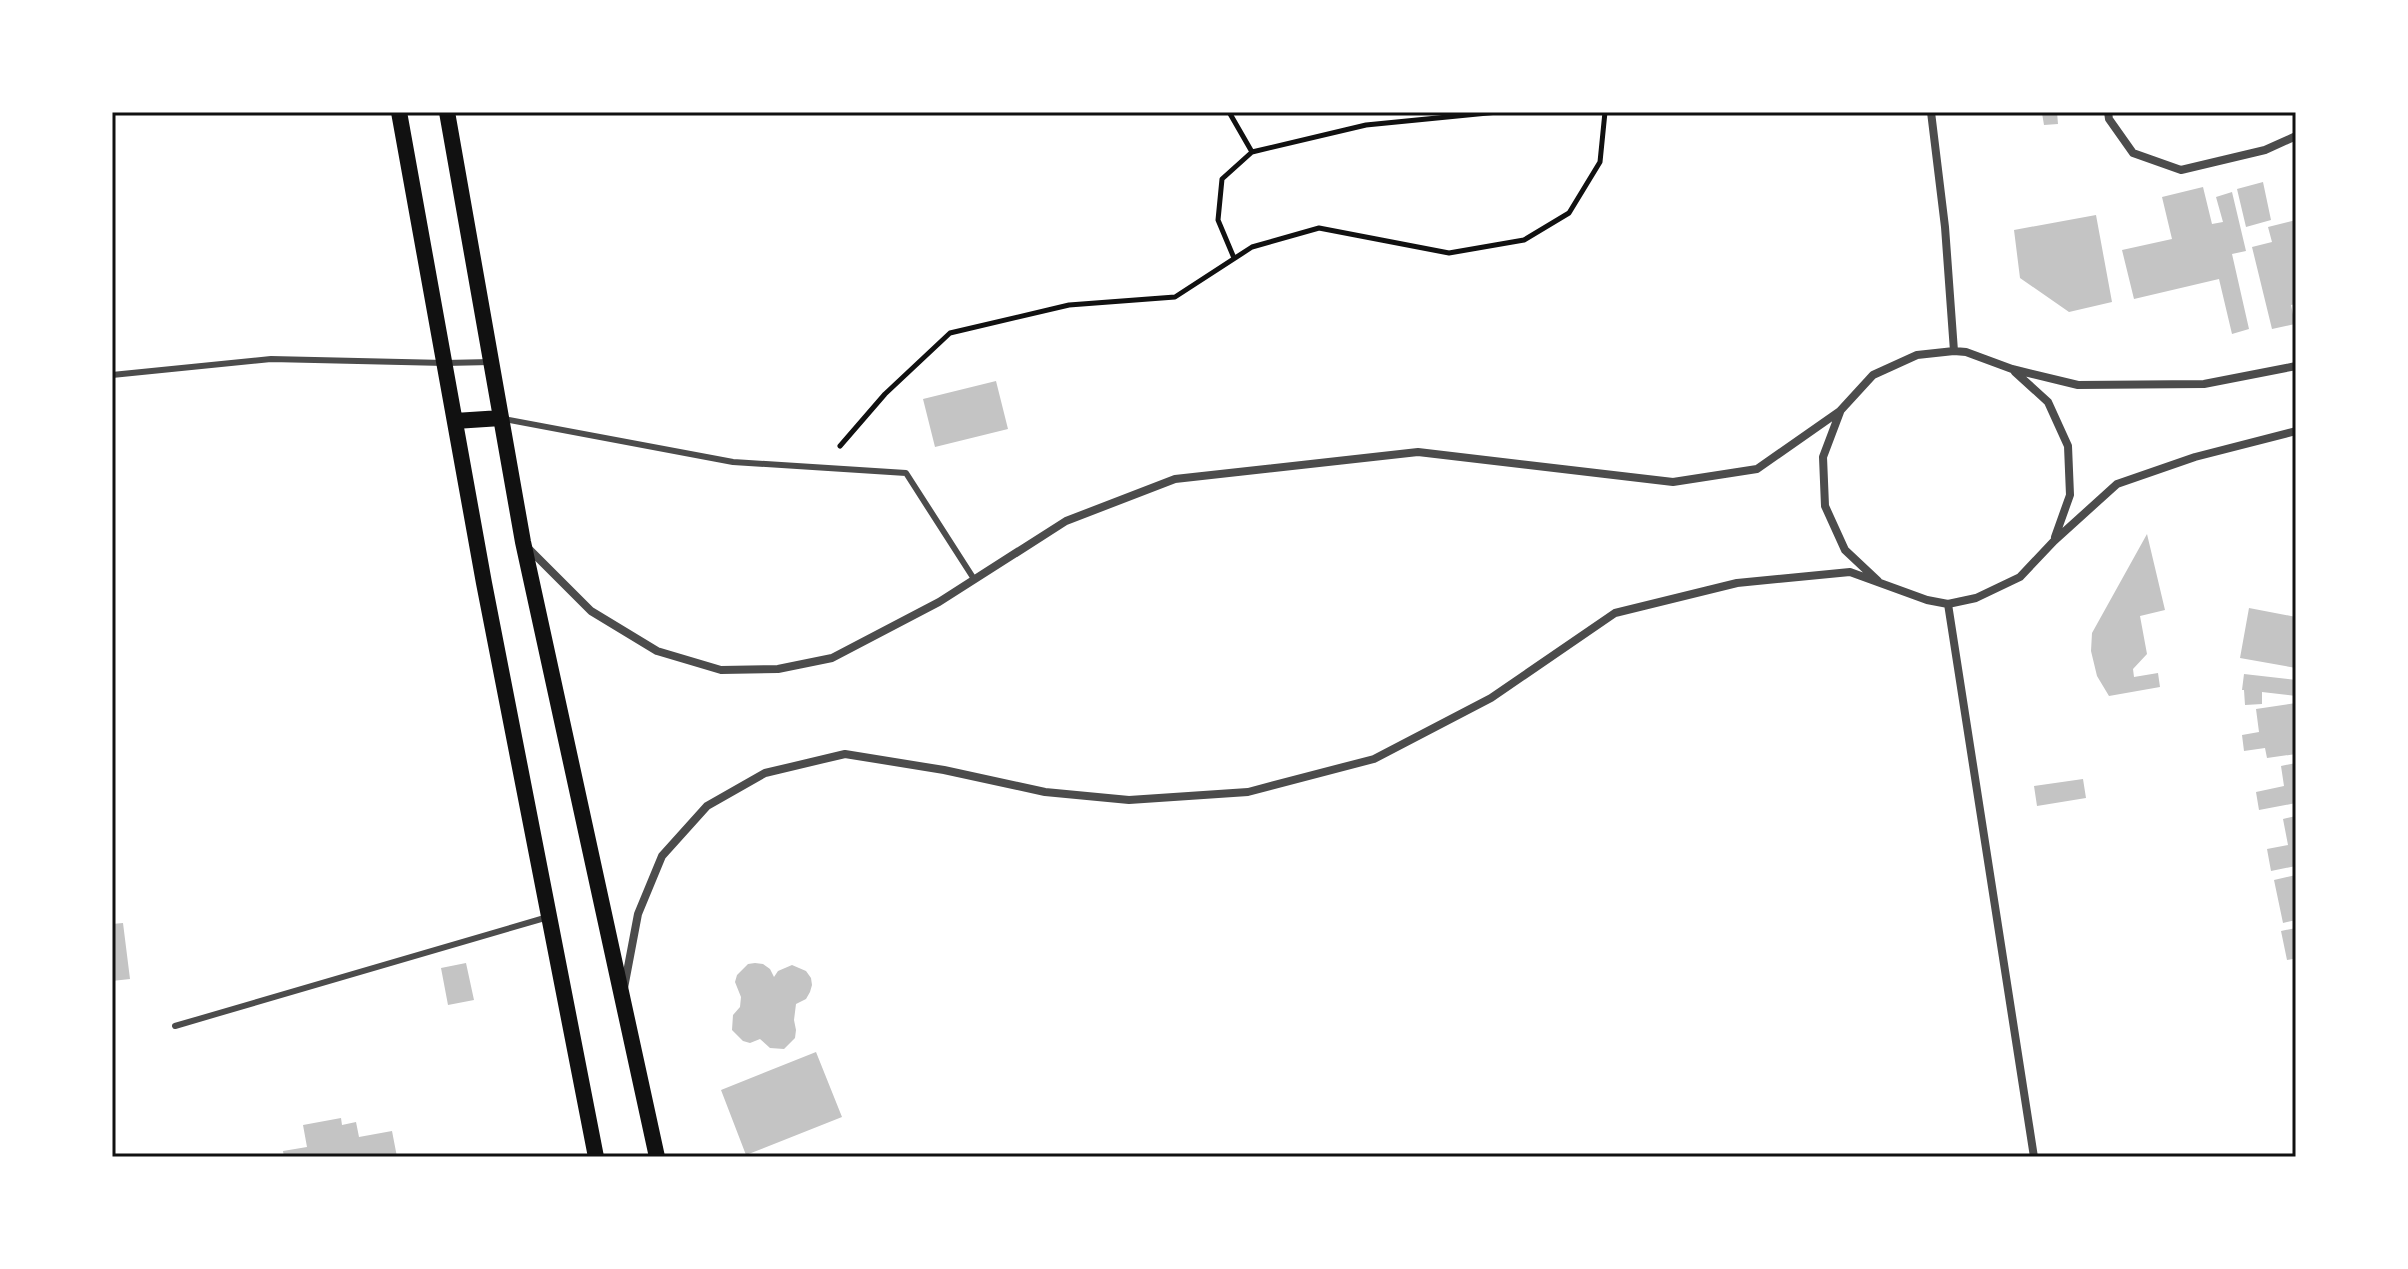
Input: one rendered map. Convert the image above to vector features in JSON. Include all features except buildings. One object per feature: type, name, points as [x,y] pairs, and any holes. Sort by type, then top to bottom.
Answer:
[{"type":"main road","points":[[399,112],[596,1157]]},
{"type":"main road","points":[[447,112],[523,542],[657,1157]]},
{"type":"main road","points":[[455,421],[501,418]]},
{"type":"street","points":[[1931,112],[1945,227],[1954,351]]},
{"type":"street","points":[[2108,112],[2109,119],[2133,153],[2181,170],[2265,150],[2296,136]]},
{"type":"street","points":[[523,542],[591,611],[657,651],[721,670],[778,669],[832,658],[939,602],[1066,521],[1175,479],[1418,452],[1673,482],[1757,469],[1840,411],[1873,375],[1917,355],[1966,352],[2012,369],[2078,385],[2204,384],[2296,366]]},
{"type":"street","points":[[2012,369],[2048,402],[2068,446],[2070,495],[2054,541]]},
{"type":"street","points":[[1840,411],[1823,457],[1825,506],[1845,550],[1881,584]]},
{"type":"street","points":[[623,993],[638,914],[662,856],[707,806],[765,773],[845,754],[944,770],[1045,792],[1129,800],[1248,792],[1374,759],[1491,698],[1615,613],[1737,583],[1850,572],[1927,600],[1948,604],[1976,598],[2020,577],[2054,541],[2117,484],[2195,457],[2296,431]]},
{"type":"street","points":[[1948,604],[2034,1157]]},
{"type":"lane","points":[[112,375],[271,359],[491,362]]},
{"type":"lane","points":[[501,418],[733,462],[906,473],[974,579]]},
{"type":"lane","points":[[175,1026],[550,917]]},
{"type":"path","points":[[1229,112],[1252,152]]},
{"type":"path","points":[[1234,258],[1218,220],[1222,179],[1252,152],[1366,125],[1498,112]]},
{"type":"path","points":[[821,468],[885,394],[950,333],[1069,305],[1175,297],[1252,247],[1319,228],[1449,253],[1524,240],[1569,213],[1600,162],[1605,112]]}]
